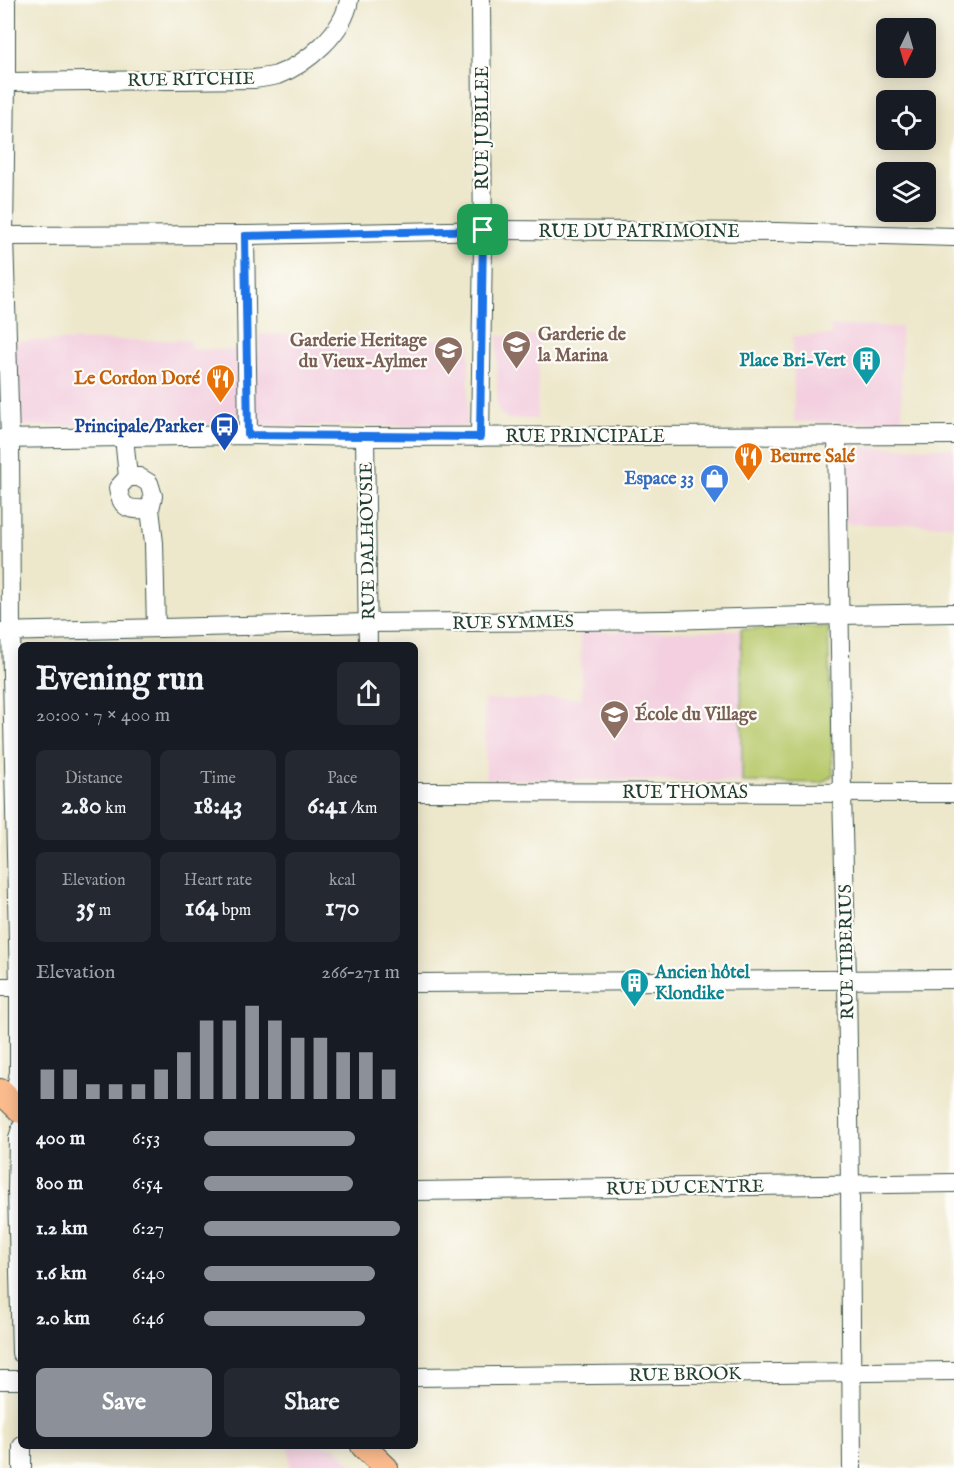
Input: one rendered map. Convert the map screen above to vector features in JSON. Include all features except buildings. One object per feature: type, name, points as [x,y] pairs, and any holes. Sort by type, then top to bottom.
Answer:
[{"type":"main road","points":[[366,1449],[386,1468]]},
{"type":"street","points":[[6,0],[2,236],[6,631],[18,940]]},
{"type":"street","name":"RUE RITCHIE","points":[[6,82],[254,79],[276,75],[298,65],[315,53],[336,30],[348,5],[364,0]]},
{"type":"street","name":"RUE JUBILEE","points":[[480,437],[483,230],[481,0]]},
{"type":"street","name":"RUE DU PATRIMOINE","points":[[2,236],[245,236],[483,230],[777,232],[954,237]]},
{"type":"street","points":[[245,236],[248,435]]},
{"type":"street","name":"RUE PRINCIPALE","points":[[5,439],[248,435],[365,437],[954,435]]},
{"type":"street","name":"RUE TIBERIUS","points":[[837,435],[850,1184],[852,1468]]},
{"type":"street","points":[[124,437],[128,477],[139,477],[149,483],[153,496],[150,509],[154,543],[156,628]]},
{"type":"street","name":"RUE DALHOUSIE","points":[[365,437],[368,642]]},
{"type":"street","name":"RUE SYMMES","points":[[6,631],[954,613]]},
{"type":"street","name":"RUE THOMAS","points":[[418,792],[954,793]]},
{"type":"street","points":[[418,983],[954,979]]},
{"type":"street","points":[[0,987],[18,987]]},
{"type":"street","points":[[11,1102],[18,1076]]},
{"type":"street","points":[[18,1138],[9,1190],[18,1312]]},
{"type":"street","name":"RUE DU CENTRE","points":[[418,1191],[954,1183]]},
{"type":"street","name":"RUE BROOK","points":[[418,1377],[954,1371]]},
{"type":"street","points":[[0,1380],[18,1380]]},
{"type":"street","points":[[22,1449],[22,1468]]},
{"type":"shaded area","points":[[831,326],[901,327],[902,423],[794,422],[793,336],[831,335]]},
{"type":"shaded area","points":[[259,334],[470,340],[467,426],[0,426],[0,341],[190,340],[190,349],[258,351]]},
{"type":"shaded area","name":"Garderie de la Marina","points":[[497,336],[539,336],[537,419],[508,419],[501,414],[497,404]]},
{"type":"shaded area","points":[[846,447],[954,448],[954,525],[845,524]]},
{"type":"shaded area","name":"École du Village","points":[[741,629],[742,782],[486,779],[484,700],[582,698],[580,632]]},
{"type":"shaded area","points":[[289,1449],[337,1449],[355,1468],[290,1468]]},
{"type":"green space","points":[[828,627],[833,775],[822,783],[742,782],[741,629]]},
{"type":"place","name":"Garderie de la Marina","points":[[517,370]]},
{"type":"place","name":"Garderie Heritage du Vieux-Aylmer","points":[[448,376]]},
{"type":"place","name":"Place Bri-Vert","points":[[867,386]]},
{"type":"place","name":"Le Cordon Doré","points":[[221,404]]},
{"type":"place","name":"Principale/Parker","points":[[225,452]]},
{"type":"place","name":"Beurre Salé","points":[[749,482]]},
{"type":"place","name":"Espace 33","points":[[715,504]]},
{"type":"place","name":"École du Village","points":[[614,740]]},
{"type":"place","name":"Ancien hôtel Klondike","points":[[634,1008]]},
{"type":"route","points":[[483,230],[480,437],[248,435],[245,236],[483,230]]}]
